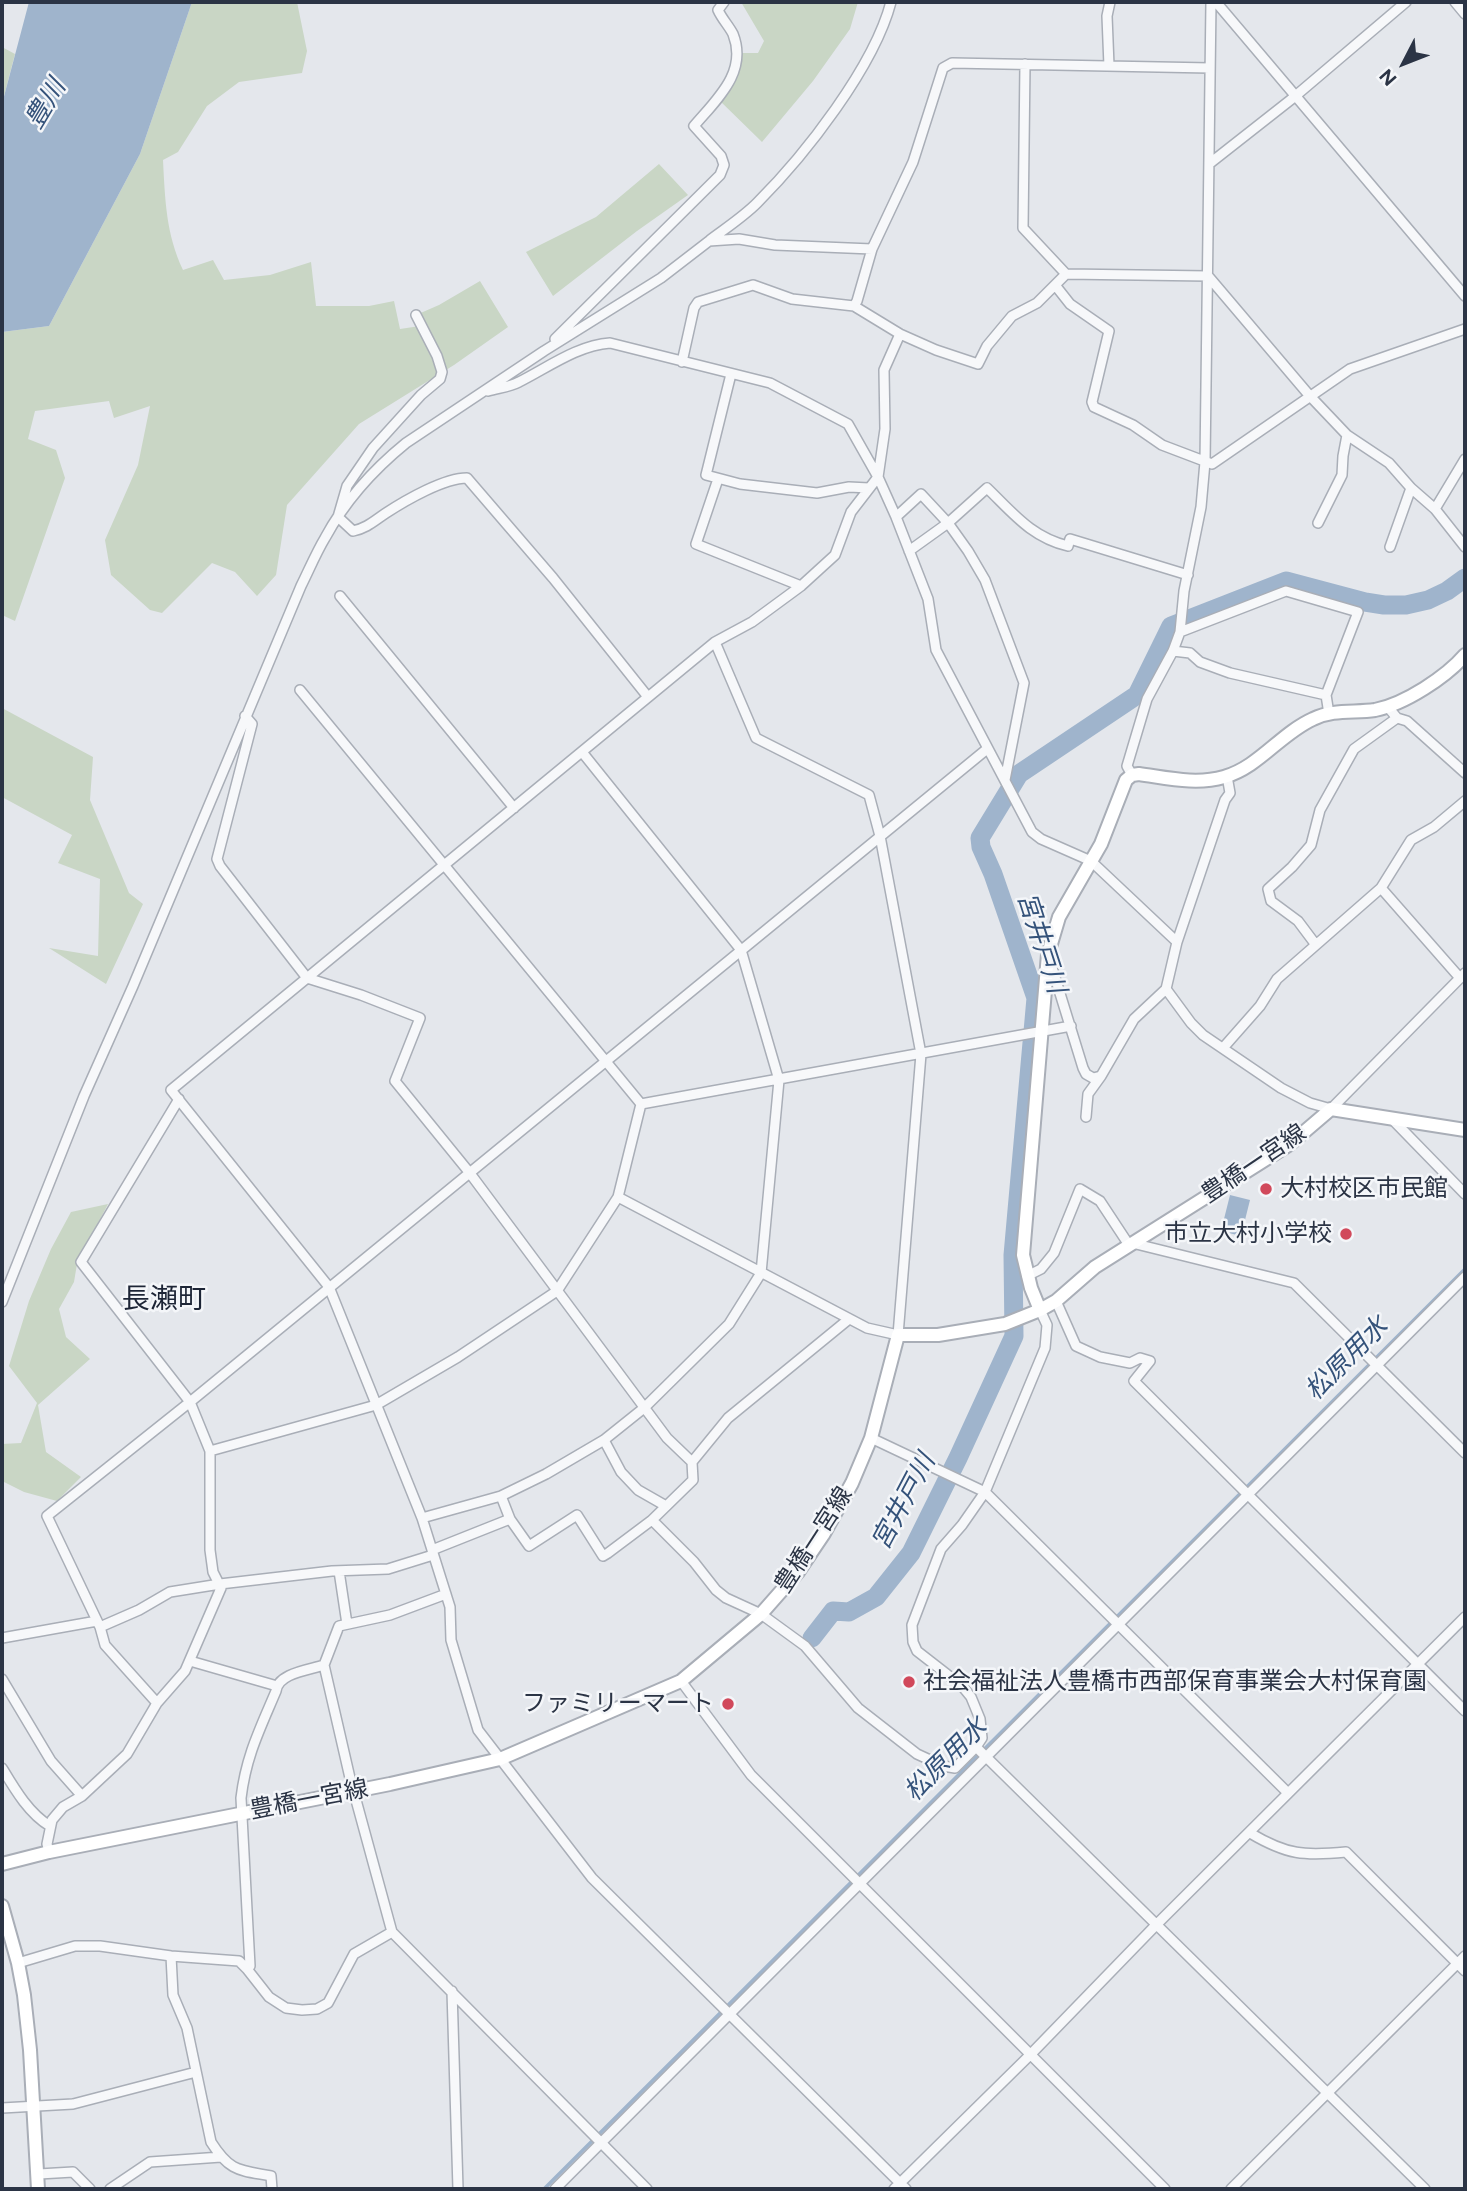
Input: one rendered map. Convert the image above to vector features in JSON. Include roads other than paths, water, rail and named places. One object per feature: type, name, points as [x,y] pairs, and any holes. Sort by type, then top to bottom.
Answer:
[{"type":"main road","points":[[1040,1310],[1027,1276],[1023,1239],[1048,954],[1059,917],[1108,829],[1123,787],[1132,775],[1139,774],[1192,781],[1227,776],[1255,761],[1297,727],[1315,718],[1329,713],[1376,710],[1398,703],[1444,674],[1465,655]]},
{"type":"main road","name":"豊橋一宮線","points":[[2,1864],[500,1759],[681,1681],[761,1614],[798,1572],[823,1535],[852,1483],[872,1438],[898,1335],[938,1335],[1005,1324],[1040,1310],[1056,1301],[1095,1266],[1290,1144],[1331,1109],[1465,1130]]},
{"type":"main road","points":[[2,1906],[18,1963],[27,2023],[38,2189]]},
{"type":"street","points":[[544,351],[720,175],[724,165],[721,156],[694,126],[733,77],[737,64],[732,32],[718,10],[724,2]]},
{"type":"street","points":[[2,1302],[84,1096],[245,716],[325,536],[354,494],[385,460],[406,443],[544,351],[661,278],[756,204],[801,153],[848,91],[872,48],[891,2]]},
{"type":"street","points":[[1109,65],[1107,16],[1110,2]]},
{"type":"street","points":[[1132,775],[1127,766],[1147,699],[1173,651],[1180,631],[1202,507],[1208,276],[1210,2]]},
{"type":"street","points":[[1216,2],[1465,296]]},
{"type":"street","points":[[1209,164],[1406,2]]},
{"type":"street","points":[[1455,2],[1465,14]]},
{"type":"street","points":[[854,306],[872,249],[913,162],[943,68],[952,63],[1210,68]]},
{"type":"street","points":[[1025,64],[1023,228],[1066,274]]},
{"type":"street","points":[[709,241],[739,239],[786,246],[872,249]]},
{"type":"street","points":[[682,362],[694,308],[698,302],[753,285],[792,299],[854,306],[900,334],[978,364],[987,346],[1012,316],[1037,303],[1066,274],[1208,276],[1309,395],[1348,435],[1389,463],[1411,488],[1435,509],[1465,547]]},
{"type":"street","points":[[1055,285],[1070,304],[1109,331],[1092,402],[1094,407],[1133,425],[1162,445],[1212,464],[1350,369],[1465,329]]},
{"type":"street","points":[[338,517],[347,486],[373,447],[421,395],[440,379],[442,372],[437,356],[416,315]]},
{"type":"street","points":[[900,334],[884,370],[885,429],[878,477],[851,512],[835,555],[801,586],[752,622],[715,642],[171,1090],[329,1287],[422,1518],[450,1607],[451,1640],[478,1730],[592,1878],[900,2187],[1157,1924],[1465,1617]]},
{"type":"street","points":[[480,393],[516,384],[547,366],[598,344],[610,343],[770,383],[848,424],[878,477],[928,599],[936,650],[1032,832],[1041,839],[1091,861],[1177,942]]},
{"type":"street","points":[[731,374],[706,475],[740,484],[817,493],[849,487],[869,488]]},
{"type":"street","points":[[1318,523],[1342,475],[1348,435]]},
{"type":"street","points":[[1435,509],[1465,459]]},
{"type":"street","points":[[338,517],[352,531],[366,528],[388,512],[454,478],[467,478],[553,578],[649,697]]},
{"type":"street","points":[[718,480],[696,544],[801,586]]},
{"type":"street","points":[[909,551],[948,523],[987,488],[1032,532],[1050,542],[1068,546],[1070,539],[1188,575]]},
{"type":"street","points":[[1390,547],[1411,488]]},
{"type":"street","points":[[896,517],[921,494],[948,523],[985,580],[1024,683],[1006,782]]},
{"type":"street","points":[[1180,631],[1286,591],[1358,612],[1326,695],[1329,713]]},
{"type":"street","points":[[340,596],[514,808]]},
{"type":"street","points":[[618,1197],[867,1328],[898,1335],[921,1054],[880,836],[869,795],[756,738],[715,642]]},
{"type":"street","points":[[1173,651],[1190,653],[1200,662],[1230,673],[1326,695]]},
{"type":"street","points":[[300,690],[642,1104]]},
{"type":"street","points":[[1387,706],[1397,718],[1407,721],[1465,773]]},
{"type":"street","points":[[245,716],[252,724],[217,859],[220,866],[307,978],[420,1018],[395,1081],[469,1172],[667,1438],[692,1462]]},
{"type":"street","points":[[1316,945],[1298,921],[1271,901],[1268,889],[1293,867],[1311,845],[1320,810],[1354,749],[1397,718]]},
{"type":"street","points":[[158,1703],[106,1645],[47,1516],[987,749]]},
{"type":"street","points":[[422,1518],[502,1496],[604,1440],[644,1408],[729,1324],[761,1273],[779,1080],[741,950],[582,752]]},
{"type":"street","points":[[1086,1117],[1088,1094],[1134,1019],[1166,989],[1177,942],[1224,800],[1230,793],[1227,776]]},
{"type":"street","points":[[1223,1048],[1260,1006],[1277,979],[1381,888],[1411,840],[1434,828],[1465,801]]},
{"type":"street","points":[[1166,989],[1203,1035],[1281,1088],[1310,1103],[1331,1109],[1463,975],[1381,888]]},
{"type":"street","points":[[1048,954],[1086,1074],[1101,1076]]},
{"type":"street","points":[[642,1104],[1071,1026]]},
{"type":"street","points":[[49,1852],[47,1844],[50,1826],[63,1807],[82,1796],[127,1754],[158,1703],[185,1671],[221,1588],[213,1572],[210,1550],[211,1451],[190,1402],[81,1262],[179,1099]]},
{"type":"street","points":[[211,1451],[376,1405],[458,1357],[557,1291],[618,1197],[642,1104]]},
{"type":"street","points":[[1390,1117],[1465,1194]]},
{"type":"street","points":[[1027,1276],[1041,1269],[1054,1253],[1080,1189],[1100,1201],[1130,1244],[1294,1283],[1465,1453]]},
{"type":"street","points":[[555,2189],[598,2139],[982,1751],[1374,1363],[1465,1277]]},
{"type":"street","points":[[1056,1301],[1076,1346],[1100,1357],[1130,1363],[1140,1358],[1150,1362],[1134,1381],[1465,1711]]},
{"type":"street","points":[[1040,1310],[1047,1325],[1045,1348],[985,1492],[941,1549],[912,1625],[911,1634],[917,1651],[962,1686],[971,1697],[980,1719],[982,1751],[1425,2189]]},
{"type":"street","points":[[502,1496],[510,1519],[529,1546],[577,1515],[603,1556],[652,1520],[693,1480],[692,1462],[728,1418],[849,1319]]},
{"type":"street","points":[[872,1438],[985,1492],[1288,1793]]},
{"type":"street","points":[[604,1440],[621,1472],[638,1490],[666,1506]]},
{"type":"street","points":[[2,1637],[98,1624],[139,1611],[170,1592],[339,1571],[388,1569],[510,1519]]},
{"type":"street","points":[[652,1520],[694,1562],[716,1590],[726,1598],[761,1614],[805,1646],[858,1708],[917,1754],[943,1766],[955,1768],[982,1751]]},
{"type":"street","points":[[339,1571],[347,1625]]},
{"type":"street","points":[[446,1594],[390,1615],[339,1626],[324,1665],[353,1790],[393,1932],[647,2189]]},
{"type":"street","points":[[190,1661],[277,1686]]},
{"type":"street","points":[[247,1969],[250,1966],[241,1798],[247,1762],[282,1679],[324,1665]]},
{"type":"street","points":[[2,1679],[51,1761],[82,1796]]},
{"type":"street","points":[[681,1681],[751,1775],[1165,2189]]},
{"type":"street","points":[[2,1768],[40,1820],[50,1826]]},
{"type":"street","points":[[1250,1833],[1272,1846],[1296,1854],[1346,1852],[1465,1971]]},
{"type":"street","points":[[18,1963],[75,1946],[100,1946],[171,1956],[239,1961],[269,1997],[286,2008],[317,2009],[328,2003],[354,1954],[393,1932]]},
{"type":"street","points":[[171,1956],[173,1995],[187,2028],[211,2142],[233,2169],[271,2176],[272,2189]]},
{"type":"street","points":[[1231,2189],[1465,1956]]},
{"type":"street","points":[[452,1991],[458,2189]]},
{"type":"street","points":[[2,2108],[73,2104],[196,2072]]},
{"type":"street","points":[[110,2189],[150,2161],[221,2157]]},
{"type":"street","points":[[39,2174],[73,2172],[90,2189]]},
{"type":"water","name":"豊川","points":[[29,2],[192,2],[140,154],[49,326],[2,332],[2,104]]},
{"type":"water","points":[[1230,1195],[1250,1200],[1241,1236],[1221,1231]]},
{"type":"waterway","name":"宮井戸川","points":[[812,1638],[833,1611],[849,1612],[876,1597],[911,1553],[1014,1336],[1013,1255],[1036,998],[980,838],[1019,774],[1137,695],[1171,626],[1286,581],[1365,602],[1406,605],[1428,600],[1465,578]]},
{"type":"waterway","name":"松原用水","points":[[544,2189],[1465,1269]]},
{"type":"place","name":"大村校区市民館","points":[[1266,1189]]},
{"type":"place","name":"市立大村小学校","points":[[1346,1234]]},
{"type":"place","name":"社会福祉法人豊橋市西部保育事業会大村保育園","points":[[909,1682]]},
{"type":"place","name":"ファミリーマート","points":[[728,1704]]},
{"type":"district","name":"長瀬町","points":[[164,1300]]}]
